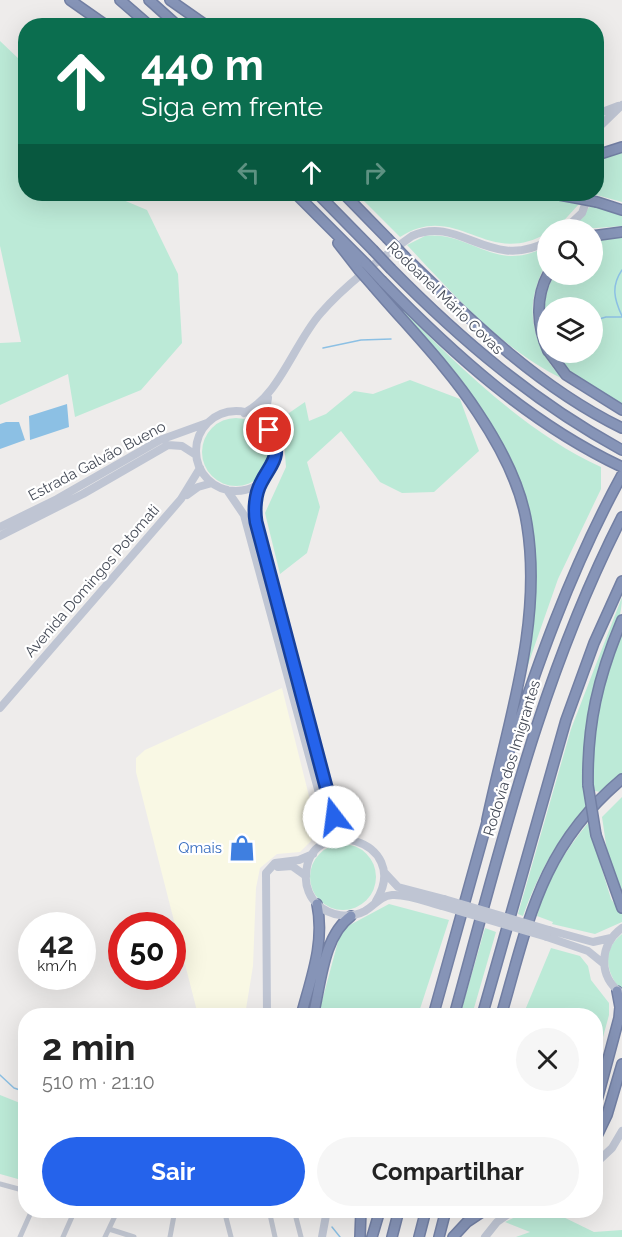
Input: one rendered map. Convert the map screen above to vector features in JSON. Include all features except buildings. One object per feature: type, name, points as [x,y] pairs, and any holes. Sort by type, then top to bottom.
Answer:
[{"type":"highway","points":[[70,0],[96,18]]},
{"type":"highway","points":[[120,0],[141,18]]},
{"type":"highway","points":[[149,0],[169,18]]},
{"type":"highway","points":[[170,0],[196,18]]},
{"type":"highway","points":[[604,153],[622,147]]},
{"type":"highway","points":[[303,201],[363,267],[382,281],[426,326],[480,375],[573,440],[622,466]]},
{"type":"highway","name":"Rodoanel Mário Covas","points":[[325,201],[448,326],[498,369],[561,414],[622,450]]},
{"type":"highway","name":"Rodoanel Mário Covas","points":[[351,201],[457,307],[517,360],[582,406],[622,428]]},
{"type":"highway","points":[[592,201],[622,210]]},
{"type":"highway","points":[[603,234],[622,231]]},
{"type":"highway","points":[[363,267],[374,287],[477,410],[510,471],[527,523],[531,584],[529,614],[517,683],[487,820]]},
{"type":"highway","points":[[557,363],[566,375],[622,410]]},
{"type":"highway","points":[[435,1008],[487,820],[546,640],[584,551],[620,479]]},
{"type":"highway","name":"Rodovia dos Imigrantes","points":[[456,1008],[548,685],[577,612],[622,517]]},
{"type":"highway","points":[[484,1008],[566,720],[594,643],[622,581]]},
{"type":"highway","points":[[622,620],[594,698],[588,785],[596,835],[622,908]]},
{"type":"highway","points":[[503,1008],[532,907],[549,866],[597,801],[622,779]]},
{"type":"highway","points":[[303,1008],[320,944],[321,923],[317,904]]},
{"type":"highway","points":[[315,1008],[333,935],[341,923],[351,916]]},
{"type":"highway","points":[[603,1078],[619,1018],[620,992]]},
{"type":"highway","points":[[603,1123],[622,1064]]},
{"type":"highway","points":[[360,1237],[361,1218]]},
{"type":"highway","points":[[372,1237],[378,1218]]},
{"type":"highway","points":[[392,1237],[397,1218]]},
{"type":"highway","points":[[419,1237],[424,1218]]},
{"type":"highway","points":[[439,1237],[444,1218]]},
{"type":"highway","points":[[453,1237],[473,1218]]},
{"type":"main road","points":[[604,112],[622,105]]},
{"type":"main road","points":[[604,122],[622,105]]},
{"type":"main road","points":[[576,219],[582,213],[586,201]]},
{"type":"main road","points":[[264,423],[268,396],[290,357],[321,313],[343,291],[412,236],[424,231],[440,231],[489,249],[508,252],[525,250],[537,245]]},
{"type":"main road","points":[[244,413],[268,396]]},
{"type":"main road","points":[[261,482],[245,490],[227,490],[212,483],[200,468],[196,455],[199,437],[208,423],[222,414],[244,413],[264,423],[273,437],[276,453],[271,469],[261,482],[255,506],[256,522],[334,817],[347,838]]},
{"type":"main road","name":"Estrada Galvão Bueno","points":[[0,527],[57,499],[160,440],[208,423]]},
{"type":"main road","name":"Estrada Galvão Bueno","points":[[0,536],[83,494],[168,445],[182,446],[196,455]]},
{"type":"main road","name":"Avenida Domingos Potomati","points":[[0,708],[181,500],[200,468]]},
{"type":"main road","name":"Avenida Domingos Potomati","points":[[181,500],[198,487],[212,483]]},
{"type":"main road","points":[[227,490],[244,515],[326,819],[323,844]]},
{"type":"main road","points":[[267,1008],[266,873],[275,863],[299,860],[313,854],[323,844],[335,839],[347,838],[361,841],[372,849],[380,860],[384,873],[383,887],[376,901]]},
{"type":"main road","points":[[313,854],[306,876],[307,886],[317,904],[339,915],[351,916],[365,910],[376,901],[398,895],[443,903]]},
{"type":"main road","points":[[266,882],[274,869],[286,865],[306,876]]},
{"type":"main road","points":[[384,873],[398,887],[443,903],[548,934],[593,942],[611,938]]},
{"type":"main road","points":[[620,992],[607,976],[604,964],[605,950],[611,938],[622,928]]},
{"type":"main road","points":[[548,934],[588,951],[604,964]]},
{"type":"main road","points":[[603,1157],[612,1148],[622,1131]]},
{"type":"main road","points":[[322,1237],[326,1218]]},
{"type":"main road","points":[[485,1237],[503,1218]]},
{"type":"street","points":[[0,1192],[2,1185],[18,1189]]},
{"type":"street","points":[[20,1237],[28,1218]]},
{"type":"street","points":[[63,1237],[71,1218]]},
{"type":"street","points":[[105,1237],[112,1218]]},
{"type":"street","points":[[170,1237],[174,1218]]},
{"type":"street","points":[[226,1218],[231,1237]]},
{"type":"street","points":[[271,1218],[275,1237]]},
{"type":"street","points":[[296,1218],[301,1237]]},
{"type":"street","points":[[109,1229],[134,1237]]},
{"type":"shaded area","points":[[282,688],[317,828],[311,841],[300,852],[277,854],[260,868],[256,888],[253,966],[246,1008],[196,1008],[186,968],[186,912],[172,912],[136,772],[136,758],[145,750]]},
{"type":"green space","points":[[0,41],[18,58],[18,201],[126,201],[147,210],[178,274],[182,343],[141,390],[75,417],[68,374],[0,405],[0,343],[21,342],[0,246]]},
{"type":"green space","points":[[622,151],[622,202],[604,197],[604,157]]},
{"type":"green space","points":[[364,201],[564,201],[579,204],[565,219],[537,219],[537,237],[526,242],[507,244],[439,226],[420,228],[400,237]]},
{"type":"green space","points":[[591,205],[622,213],[622,226],[603,227],[603,219],[580,219]]},
{"type":"green space","points":[[425,236],[442,236],[498,254],[513,256],[537,250],[537,285],[533,311],[537,338],[537,363],[550,363],[563,379],[540,367],[519,352],[479,319],[407,245]]},
{"type":"green space","points":[[622,237],[622,404],[570,371],[563,363],[603,363],[603,297],[546,297],[550,285],[603,285],[603,240]]},
{"type":"green space","points":[[394,301],[465,371],[517,415],[544,435],[601,467],[601,489],[558,579],[517,696],[529,636],[524,494],[513,465],[479,405],[458,375]]},
{"type":"green space","points":[[410,380],[460,399],[479,451],[434,492],[402,493],[380,482],[341,431],[307,462],[320,507],[307,553],[280,574],[265,513],[286,467],[283,428],[289,413],[305,402],[309,421],[326,414],[354,391],[373,394]]},
{"type":"green space","points":[[236,418],[249,420],[260,428],[268,439],[270,452],[268,465],[260,476],[249,484],[236,486],[223,484],[212,476],[204,465],[202,452],[204,439],[212,428],[223,420]]},
{"type":"green space","points":[[622,597],[618,622],[593,695],[584,792],[586,806],[549,858],[523,916],[518,914],[571,729]]},
{"type":"green space","points":[[622,629],[622,774],[600,792],[595,791],[593,784],[596,723],[604,686]]},
{"type":"green space","points":[[622,797],[622,893],[608,858],[602,817]]},
{"type":"green space","points":[[588,823],[611,899],[622,914],[622,922],[595,934],[552,924],[553,922],[537,916],[557,867]]},
{"type":"green space","points":[[337,844],[349,844],[361,849],[371,859],[376,877],[374,890],[361,905],[349,910],[337,910],[325,905],[315,895],[310,883],[310,871],[315,859],[325,849]]},
{"type":"green space","points":[[389,904],[449,920],[420,1008],[320,1008],[340,934],[348,926]]},
{"type":"green space","points":[[485,928],[496,932],[474,1008],[462,1008]]},
{"type":"green space","points":[[622,934],[622,991],[612,977],[608,962],[611,947]]},
{"type":"green space","points":[[551,948],[580,956],[588,966],[591,980],[609,1003],[609,1015],[603,1037],[603,1008],[526,1008]]},
{"type":"green space","points":[[0,1095],[18,1102],[18,1179],[0,1174]]},
{"type":"green space","points":[[513,1218],[565,1218],[594,1232],[622,1230],[622,1237],[516,1237],[530,1232],[505,1222]]},
{"type":"water","points":[[67,404],[69,427],[30,440],[29,416]]},
{"type":"water","points":[[19,422],[25,440],[0,449],[0,424]]},
{"type":"waterway","points":[[622,270],[615,287],[617,304],[622,316]]},
{"type":"waterway","points":[[603,318],[622,317]]},
{"type":"waterway","points":[[323,348],[361,340],[391,339]]},
{"type":"waterway","points":[[0,1075],[18,1089]]},
{"type":"waterway","points":[[332,1227],[340,1237]]},
{"type":"place","name":"Qmais","points":[[242,848]]},
{"type":"route","points":[[269,430],[276,453],[271,469],[261,482],[255,506],[256,522],[334,817]]}]
